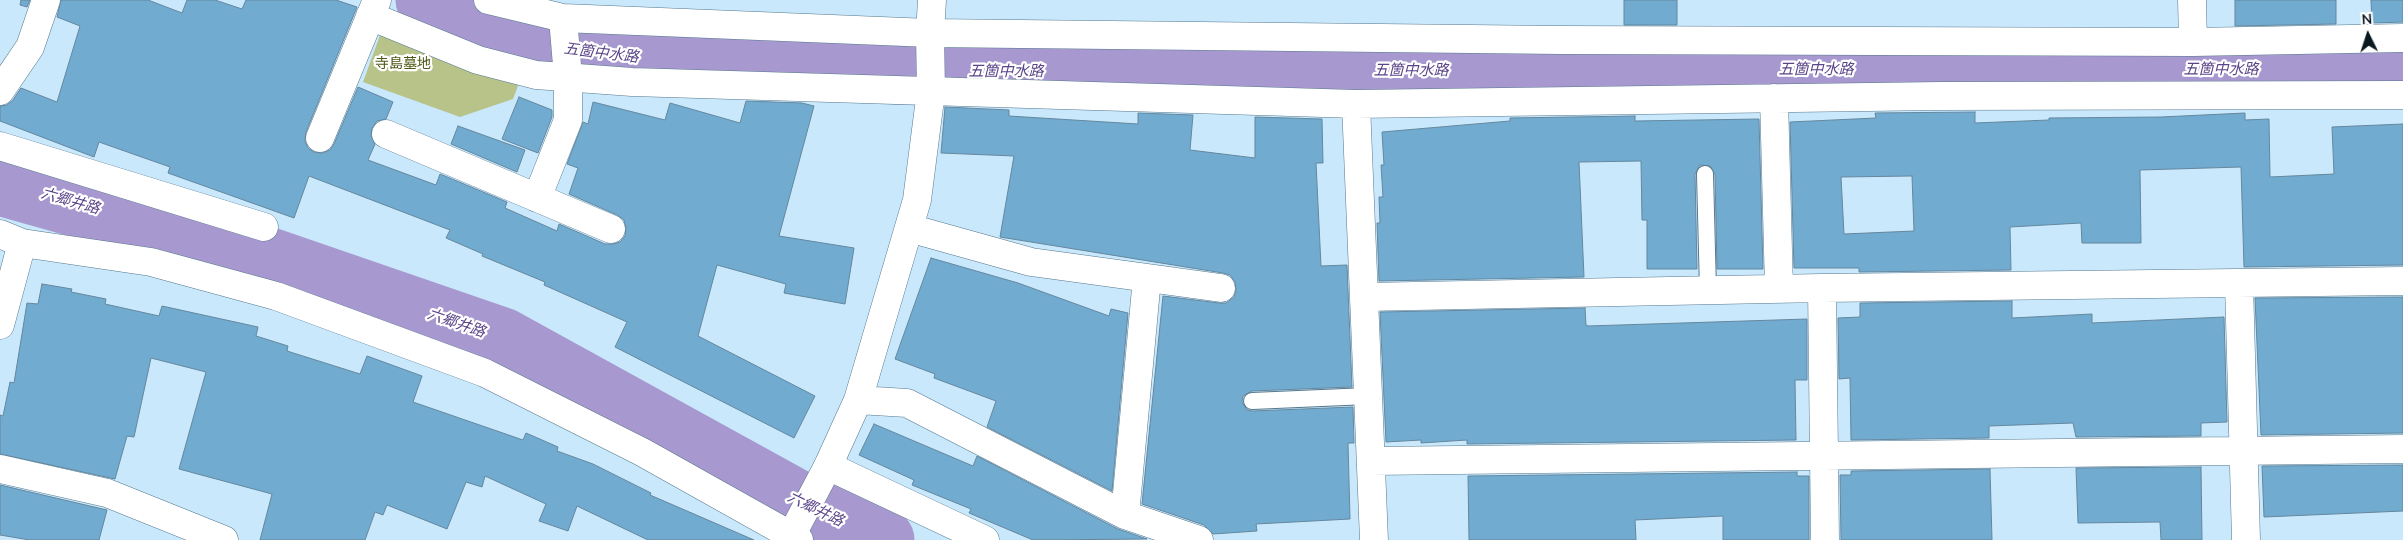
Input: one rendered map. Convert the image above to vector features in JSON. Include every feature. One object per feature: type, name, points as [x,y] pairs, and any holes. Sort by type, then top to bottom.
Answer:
[{"type":"street","points":[[0,91],[30,47],[46,0]]},
{"type":"street","points":[[488,0],[563,18],[930,33],[1571,40],[2193,42],[2403,38]]},
{"type":"street","points":[[0,326],[11,239],[150,262],[276,296],[485,373],[642,452],[794,535],[858,400],[917,200],[931,91],[930,33],[932,0]]},
{"type":"street","points":[[2192,0],[2193,42]]},
{"type":"street","points":[[320,138],[373,8],[478,60],[536,75],[632,82],[1356,104],[1774,98],[2403,95]]},
{"type":"street","points":[[537,198],[568,120],[568,77],[563,18]]},
{"type":"street","points":[[1774,98],[1779,289]]},
{"type":"street","points":[[1356,104],[1374,540]]},
{"type":"street","points":[[386,134],[611,229]]},
{"type":"street","points":[[0,146],[264,227]]},
{"type":"street","points":[[909,228],[1031,262],[1221,288]]},
{"type":"street","points":[[1125,515],[1147,278]]},
{"type":"street","points":[[1364,297],[1822,288],[2403,281]]},
{"type":"street","points":[[2239,283],[2246,540]]},
{"type":"street","points":[[1822,288],[1825,540]]},
{"type":"street","points":[[858,400],[907,403],[1125,515],[1199,540]]},
{"type":"street","points":[[1371,461],[2403,449]]},
{"type":"street","points":[[828,466],[985,540]]},
{"type":"street","points":[[0,469],[107,493],[224,540]]},
{"type":"lane","points":[[1705,174],[1708,290]]},
{"type":"lane","points":[[1252,401],[1368,396]]},
{"type":"green space","name":"寺島墓地","points":[[383,27],[521,78],[513,99],[460,117],[363,82]]},
{"type":"building","points":[[21,0],[30,0],[27,7],[20,5]]},
{"type":"building","points":[[61,0],[148,0],[182,13],[187,0],[215,0],[242,9],[246,0],[336,0],[357,7],[306,132],[305,141],[308,148],[314,152],[322,153],[330,150],[358,87],[393,102],[386,119],[377,121],[372,128],[371,136],[375,144],[368,160],[436,185],[440,174],[507,202],[505,208],[557,231],[559,224],[605,244],[620,242],[625,236],[624,220],[617,215],[569,194],[578,168],[567,164],[583,122],[588,124],[593,102],[665,120],[670,103],[740,123],[746,101],[802,103],[814,106],[779,236],[854,248],[845,304],[784,293],[786,284],[717,265],[698,336],[815,396],[794,438],[615,347],[627,322],[544,285],[545,282],[482,256],[483,254],[446,238],[450,230],[309,176],[294,218],[168,173],[170,167],[99,142],[94,157],[0,121],[0,106],[7,105],[13,100],[21,88],[57,102],[80,26],[57,17]]},
{"type":"building","points":[[1624,0],[1677,0],[1677,25],[1624,25]]},
{"type":"building","points":[[2235,0],[2336,0],[2336,24],[2235,26]]},
{"type":"building","points":[[2371,0],[2403,0],[2403,22],[2372,23]]},
{"type":"building","points":[[519,97],[552,110],[552,117],[538,153],[502,139]]},
{"type":"building","points":[[945,107],[1009,110],[1009,116],[1138,124],[1138,113],[1193,115],[1190,150],[1255,158],[1255,117],[1322,119],[1323,163],[1316,163],[1321,266],[1347,265],[1352,387],[1252,391],[1243,396],[1242,402],[1247,410],[1252,411],[1353,407],[1354,443],[1348,443],[1350,519],[1256,524],[1257,531],[1213,534],[1204,525],[1142,504],[1163,296],[1226,303],[1234,297],[1236,290],[1235,282],[1230,275],[1223,273],[1000,237],[1014,156],[941,153]]},
{"type":"building","points":[[1975,112],[1975,123],[2049,120],[2049,118],[2161,117],[2245,113],[2245,120],[2269,119],[2270,177],[2334,174],[2332,127],[2403,124],[2403,265],[2244,267],[2241,167],[2140,170],[2141,243],[2082,243],[2081,223],[2010,227],[2011,270],[1859,272],[1859,268],[1794,268],[1790,122],[1876,118],[1875,113]],"holes":[[[1912,176],[1914,231],[1844,234],[1841,177]]]},
{"type":"building","points":[[1635,116],[1635,121],[1759,119],[1763,269],[1717,269],[1715,174],[1710,166],[1700,165],[1695,174],[1697,269],[1647,269],[1647,220],[1642,220],[1641,161],[1579,162],[1584,277],[1379,281],[1377,223],[1380,223],[1379,197],[1383,197],[1381,165],[1384,165],[1382,132],[1510,121],[1510,118]]},
{"type":"building","points":[[458,126],[525,150],[517,172],[451,144]]},
{"type":"building","points":[[931,258],[1018,283],[1109,316],[1111,309],[1128,313],[1112,491],[987,427],[996,401],[934,378],[935,374],[895,359]]},
{"type":"building","points":[[42,284],[72,289],[71,292],[106,299],[105,304],[159,316],[162,306],[258,327],[256,336],[288,346],[287,351],[360,374],[367,356],[422,376],[413,402],[523,440],[526,433],[558,447],[557,451],[593,464],[651,493],[650,495],[754,540],[648,540],[577,506],[568,531],[539,521],[546,504],[485,476],[482,487],[466,482],[447,529],[387,505],[383,515],[375,512],[365,540],[260,540],[272,494],[179,469],[206,372],[151,358],[134,437],[127,436],[115,479],[0,454],[0,415],[3,416],[10,382],[14,383],[27,303],[38,304]]},
{"type":"building","points":[[2403,297],[2403,433],[2261,435],[2255,298]]},
{"type":"building","points":[[2012,301],[2012,318],[2092,314],[2092,323],[2224,317],[2227,422],[2201,423],[2201,436],[2076,437],[2073,423],[1989,426],[1989,438],[1851,440],[1850,378],[1839,379],[1838,318],[1860,317],[1860,303]]},
{"type":"building","points":[[1585,308],[1586,325],[1588,326],[1807,319],[1807,380],[1795,380],[1796,440],[1467,444],[1467,440],[1421,443],[1421,440],[1386,442],[1380,312]]},
{"type":"building","points":[[874,424],[973,466],[977,456],[1118,529],[1147,539],[1033,540],[969,513],[971,509],[912,485],[914,480],[859,455]]},
{"type":"building","points":[[2403,465],[2403,511],[2264,517],[2262,466]]},
{"type":"building","points":[[2201,467],[2202,540],[2161,540],[2160,522],[2078,523],[2076,468]]},
{"type":"building","points":[[1990,469],[1992,540],[1841,540],[1840,475],[1851,475],[1851,471]]},
{"type":"building","points":[[1797,472],[1797,476],[1809,476],[1809,540],[1723,540],[1723,516],[1635,520],[1636,540],[1469,540],[1468,476]]},
{"type":"building","points":[[0,485],[107,510],[99,540],[30,540],[0,535]]},
{"type":"waterway","name":"五箇中水路","points":[[428,0],[548,47],[585,54],[695,63],[921,73],[2403,69]]},
{"type":"waterway","name":"六郷井路","points":[[0,183],[252,254],[502,340],[809,509],[882,540]]}]
